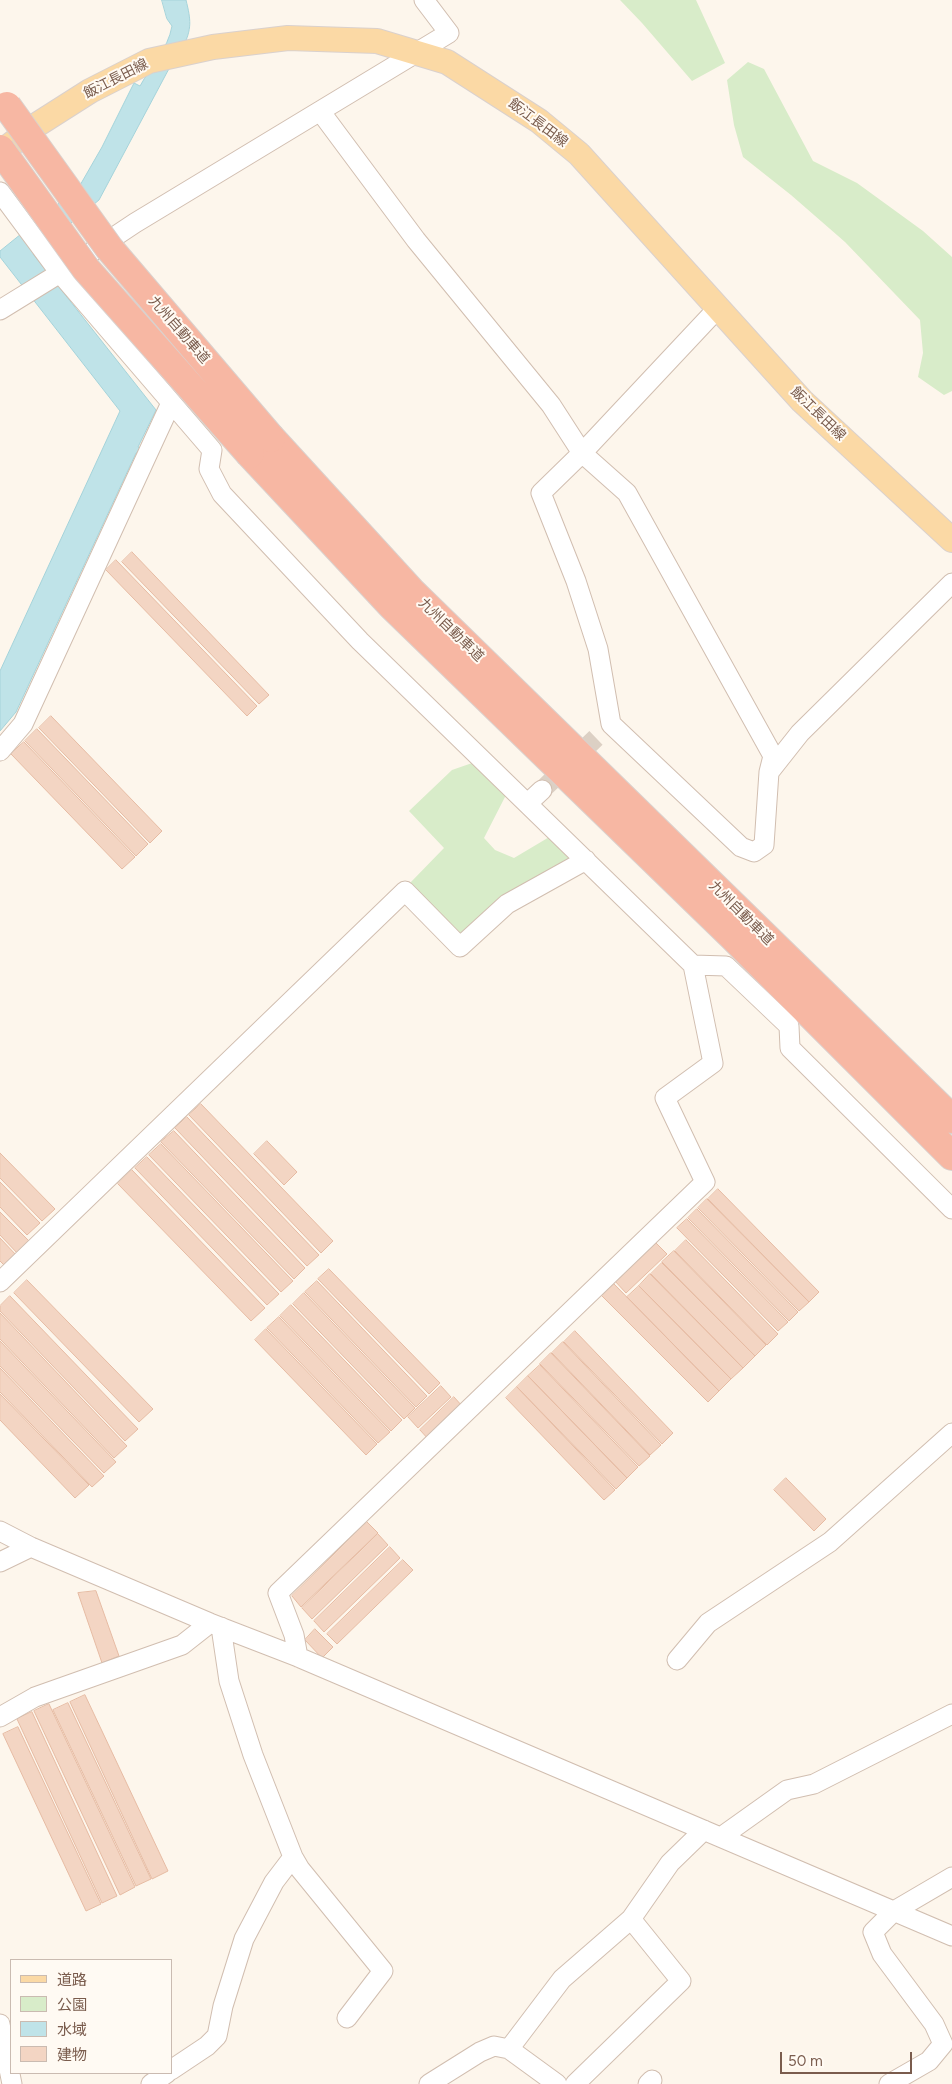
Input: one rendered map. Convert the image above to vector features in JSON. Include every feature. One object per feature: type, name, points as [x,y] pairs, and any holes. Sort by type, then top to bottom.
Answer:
[{"type":"highway","name":"九州自動車道","points":[[4,101],[109,248],[271,438],[411,591],[740,928],[832,1019],[952,1156]]},
{"type":"highway","name":"九州自動車道","points":[[0,148],[86,269],[250,454],[392,606],[740,928]]},
{"type":"highway","name":"九州自動車道","points":[[832,1019],[952,1119]]},
{"type":"main road","name":"飯江長田線","points":[[0,153],[60,110],[119,75],[149,61],[213,47],[288,38],[377,41],[447,62],[539,121],[579,154],[802,401],[952,540]]},
{"type":"street","points":[[0,310],[57,275],[135,222],[450,33],[424,0]]},
{"type":"street","points":[[320,111],[416,240],[551,405],[582,453],[627,494],[773,756],[769,772],[764,845],[754,852],[741,847],[605,729],[598,649],[576,581],[541,493],[582,453],[718,308]]},
{"type":"street","points":[[0,192],[42,249],[57,275],[212,450],[209,469],[222,494],[360,641],[693,965],[713,1063],[665,1098],[705,1182],[278,1592],[294,1635],[298,1657]]},
{"type":"street","points":[[0,751],[23,724],[172,403]]},
{"type":"street","points":[[769,772],[800,733],[952,583]]},
{"type":"street","points":[[528,804],[542,790]]},
{"type":"street","points":[[0,1282],[405,891],[460,948],[507,904],[586,860]]},
{"type":"street","points":[[693,965],[726,966],[789,1026],[790,1048],[952,1209]]},
{"type":"street","points":[[677,1660],[708,1623],[830,1542],[952,1433]]},
{"type":"street","points":[[0,1531],[31,1547],[215,1625],[298,1657],[952,1936]]},
{"type":"street","points":[[0,1562],[31,1547]]},
{"type":"street","points":[[0,1717],[35,1697],[182,1644],[215,1625]]},
{"type":"street","points":[[215,1625],[229,1681],[253,1755],[293,1857],[300,1869],[383,1971],[347,2018]]},
{"type":"street","points":[[721,1838],[787,1790],[814,1784],[952,1714]]},
{"type":"street","points":[[509,2049],[562,1979],[630,1919],[670,1863],[704,1830]]},
{"type":"street","points":[[172,2069],[207,2046],[217,2036],[223,2006],[244,1939],[274,1882],[293,1857]]},
{"type":"street","points":[[889,2084],[929,2061],[943,2044],[934,2024],[882,1954],[874,1932],[894,1911],[952,1877]]},
{"type":"street","points":[[575,2084],[681,1981],[630,1919]]},
{"type":"street","points":[[0,2024],[12,2084]]},
{"type":"street","points":[[429,2084],[480,2052],[494,2046],[509,2049],[557,2084]]},
{"type":"street","points":[[151,2084],[166,2074]]},
{"type":"green space","points":[[620,0],[696,0],[725,63],[692,81]]},
{"type":"green space","points":[[748,62],[764,69],[813,161],[857,183],[923,231],[952,257],[952,391],[944,395],[918,377],[923,353],[920,320],[845,242],[791,195],[743,157],[734,125],[727,80]]},
{"type":"green space","points":[[475,762],[506,795],[484,838],[495,850],[514,858],[551,836],[573,857],[464,939],[410,883],[444,848],[409,811],[452,770]]},
{"type":"water","points":[[162,0],[186,0],[190,24],[183,47],[180,48],[99,200],[33,254],[156,410],[138,447],[141,449],[139,453],[136,453],[16,712],[0,731],[0,671],[120,411],[0,257],[0,251],[79,187],[102,147],[134,83],[140,86],[167,42],[172,26],[167,19]]},
{"type":"building","points":[[132,552],[269,695],[259,704],[122,562]]},
{"type":"building","points":[[116,560],[257,706],[247,716],[106,570]]},
{"type":"building","points":[[51,716],[162,831],[150,843],[39,728]]},
{"type":"building","points":[[37,729],[148,844],[136,856],[25,741]]},
{"type":"building","points":[[24,742],[135,857],[122,869],[11,754]]},
{"type":"building","points":[[201,1104],[333,1241],[321,1253],[189,1115]]},
{"type":"building","points":[[187,1117],[319,1255],[307,1266],[175,1128]]},
{"type":"building","points":[[174,1131],[305,1268],[294,1279],[161,1142]]},
{"type":"building","points":[[267,1141],[297,1172],[284,1185],[254,1154]]},
{"type":"building","points":[[161,1144],[293,1281],[281,1292],[149,1155]]},
{"type":"building","points":[[0,1153],[55,1209],[42,1221],[0,1178]]},
{"type":"building","points":[[147,1157],[279,1294],[267,1305],[135,1168]]},
{"type":"building","points":[[132,1170],[265,1308],[251,1321],[118,1184]]},
{"type":"building","points":[[0,1182],[40,1223],[27,1235],[0,1207]]},
{"type":"building","points":[[718,1189],[819,1292],[809,1302],[708,1199]]},
{"type":"building","points":[[707,1199],[809,1302],[799,1311],[698,1208]]},
{"type":"building","points":[[697,1209],[798,1312],[789,1321],[688,1218]]},
{"type":"building","points":[[0,1212],[31,1243],[19,1255],[0,1235]]},
{"type":"building","points":[[687,1219],[788,1322],[778,1331],[677,1228]]},
{"type":"building","points":[[0,1238],[17,1256],[6,1267],[0,1261]]},
{"type":"building","points":[[686,1240],[778,1334],[767,1345],[675,1251]]},
{"type":"building","points":[[654,1241],[667,1254],[626,1293],[614,1280]]},
{"type":"building","points":[[674,1251],[766,1345],[755,1356],[662,1262]]},
{"type":"building","points":[[662,1263],[755,1356],[743,1368],[651,1274]]},
{"type":"building","points":[[329,1269],[440,1383],[429,1394],[318,1279]]},
{"type":"building","points":[[650,1274],[743,1368],[731,1379],[639,1286]]},
{"type":"building","points":[[27,1280],[153,1409],[139,1422],[14,1293]]},
{"type":"building","points":[[317,1281],[427,1396],[416,1407],[305,1292]]},
{"type":"building","points":[[614,1284],[719,1391],[708,1402],[602,1296]]},
{"type":"building","points":[[639,1286],[731,1379],[719,1391],[627,1297]]},
{"type":"building","points":[[304,1293],[415,1408],[404,1419],[293,1304]]},
{"type":"building","points":[[10,1296],[138,1429],[125,1441],[0,1311],[0,1306]]},
{"type":"building","points":[[291,1305],[402,1420],[391,1431],[280,1316]]},
{"type":"building","points":[[0,1313],[127,1446],[114,1458],[0,1339]]},
{"type":"building","points":[[279,1317],[390,1432],[378,1443],[267,1328]]},
{"type":"building","points":[[266,1329],[377,1444],[366,1455],[255,1340]]},
{"type":"building","points":[[575,1331],[673,1433],[662,1444],[564,1342]]},
{"type":"building","points":[[0,1341],[116,1462],[104,1473],[0,1366]]},
{"type":"building","points":[[563,1342],[661,1445],[650,1455],[552,1353]]},
{"type":"building","points":[[551,1353],[650,1456],[639,1466],[540,1364]]},
{"type":"building","points":[[540,1365],[638,1467],[627,1478],[528,1376]]},
{"type":"building","points":[[0,1368],[104,1476],[92,1487],[0,1392]]},
{"type":"building","points":[[528,1376],[627,1478],[616,1489],[517,1387]]},
{"type":"building","points":[[441,1386],[451,1397],[418,1428],[408,1417]]},
{"type":"building","points":[[517,1387],[615,1490],[604,1500],[506,1398]]},
{"type":"building","points":[[0,1394],[89,1485],[75,1498],[0,1420]]},
{"type":"building","points":[[454,1397],[463,1407],[429,1440],[420,1430]]},
{"type":"building","points":[[786,1478],[826,1519],[814,1531],[774,1490]]},
{"type":"building","points":[[367,1522],[378,1533],[301,1607],[292,1596]]},
{"type":"building","points":[[378,1534],[388,1545],[312,1619],[302,1608]]},
{"type":"building","points":[[390,1547],[400,1558],[324,1632],[314,1621]]},
{"type":"building","points":[[403,1560],[413,1570],[337,1644],[327,1634]]},
{"type":"building","points":[[96,1591],[119,1656],[102,1663],[78,1593]]},
{"type":"building","points":[[315,1629],[333,1647],[322,1658],[305,1640]]},
{"type":"building","points":[[85,1695],[168,1871],[152,1879],[70,1702]]},
{"type":"building","points":[[68,1703],[151,1879],[136,1886],[53,1710]]},
{"type":"building","points":[[49,1704],[135,1887],[120,1895],[34,1711]]},
{"type":"building","points":[[32,1712],[117,1896],[102,1903],[17,1719]]},
{"type":"building","points":[[18,1727],[101,1904],[86,1911],[3,1734]]},
{"type":"tunnel","points":[[542,790],[600,734]]}]
